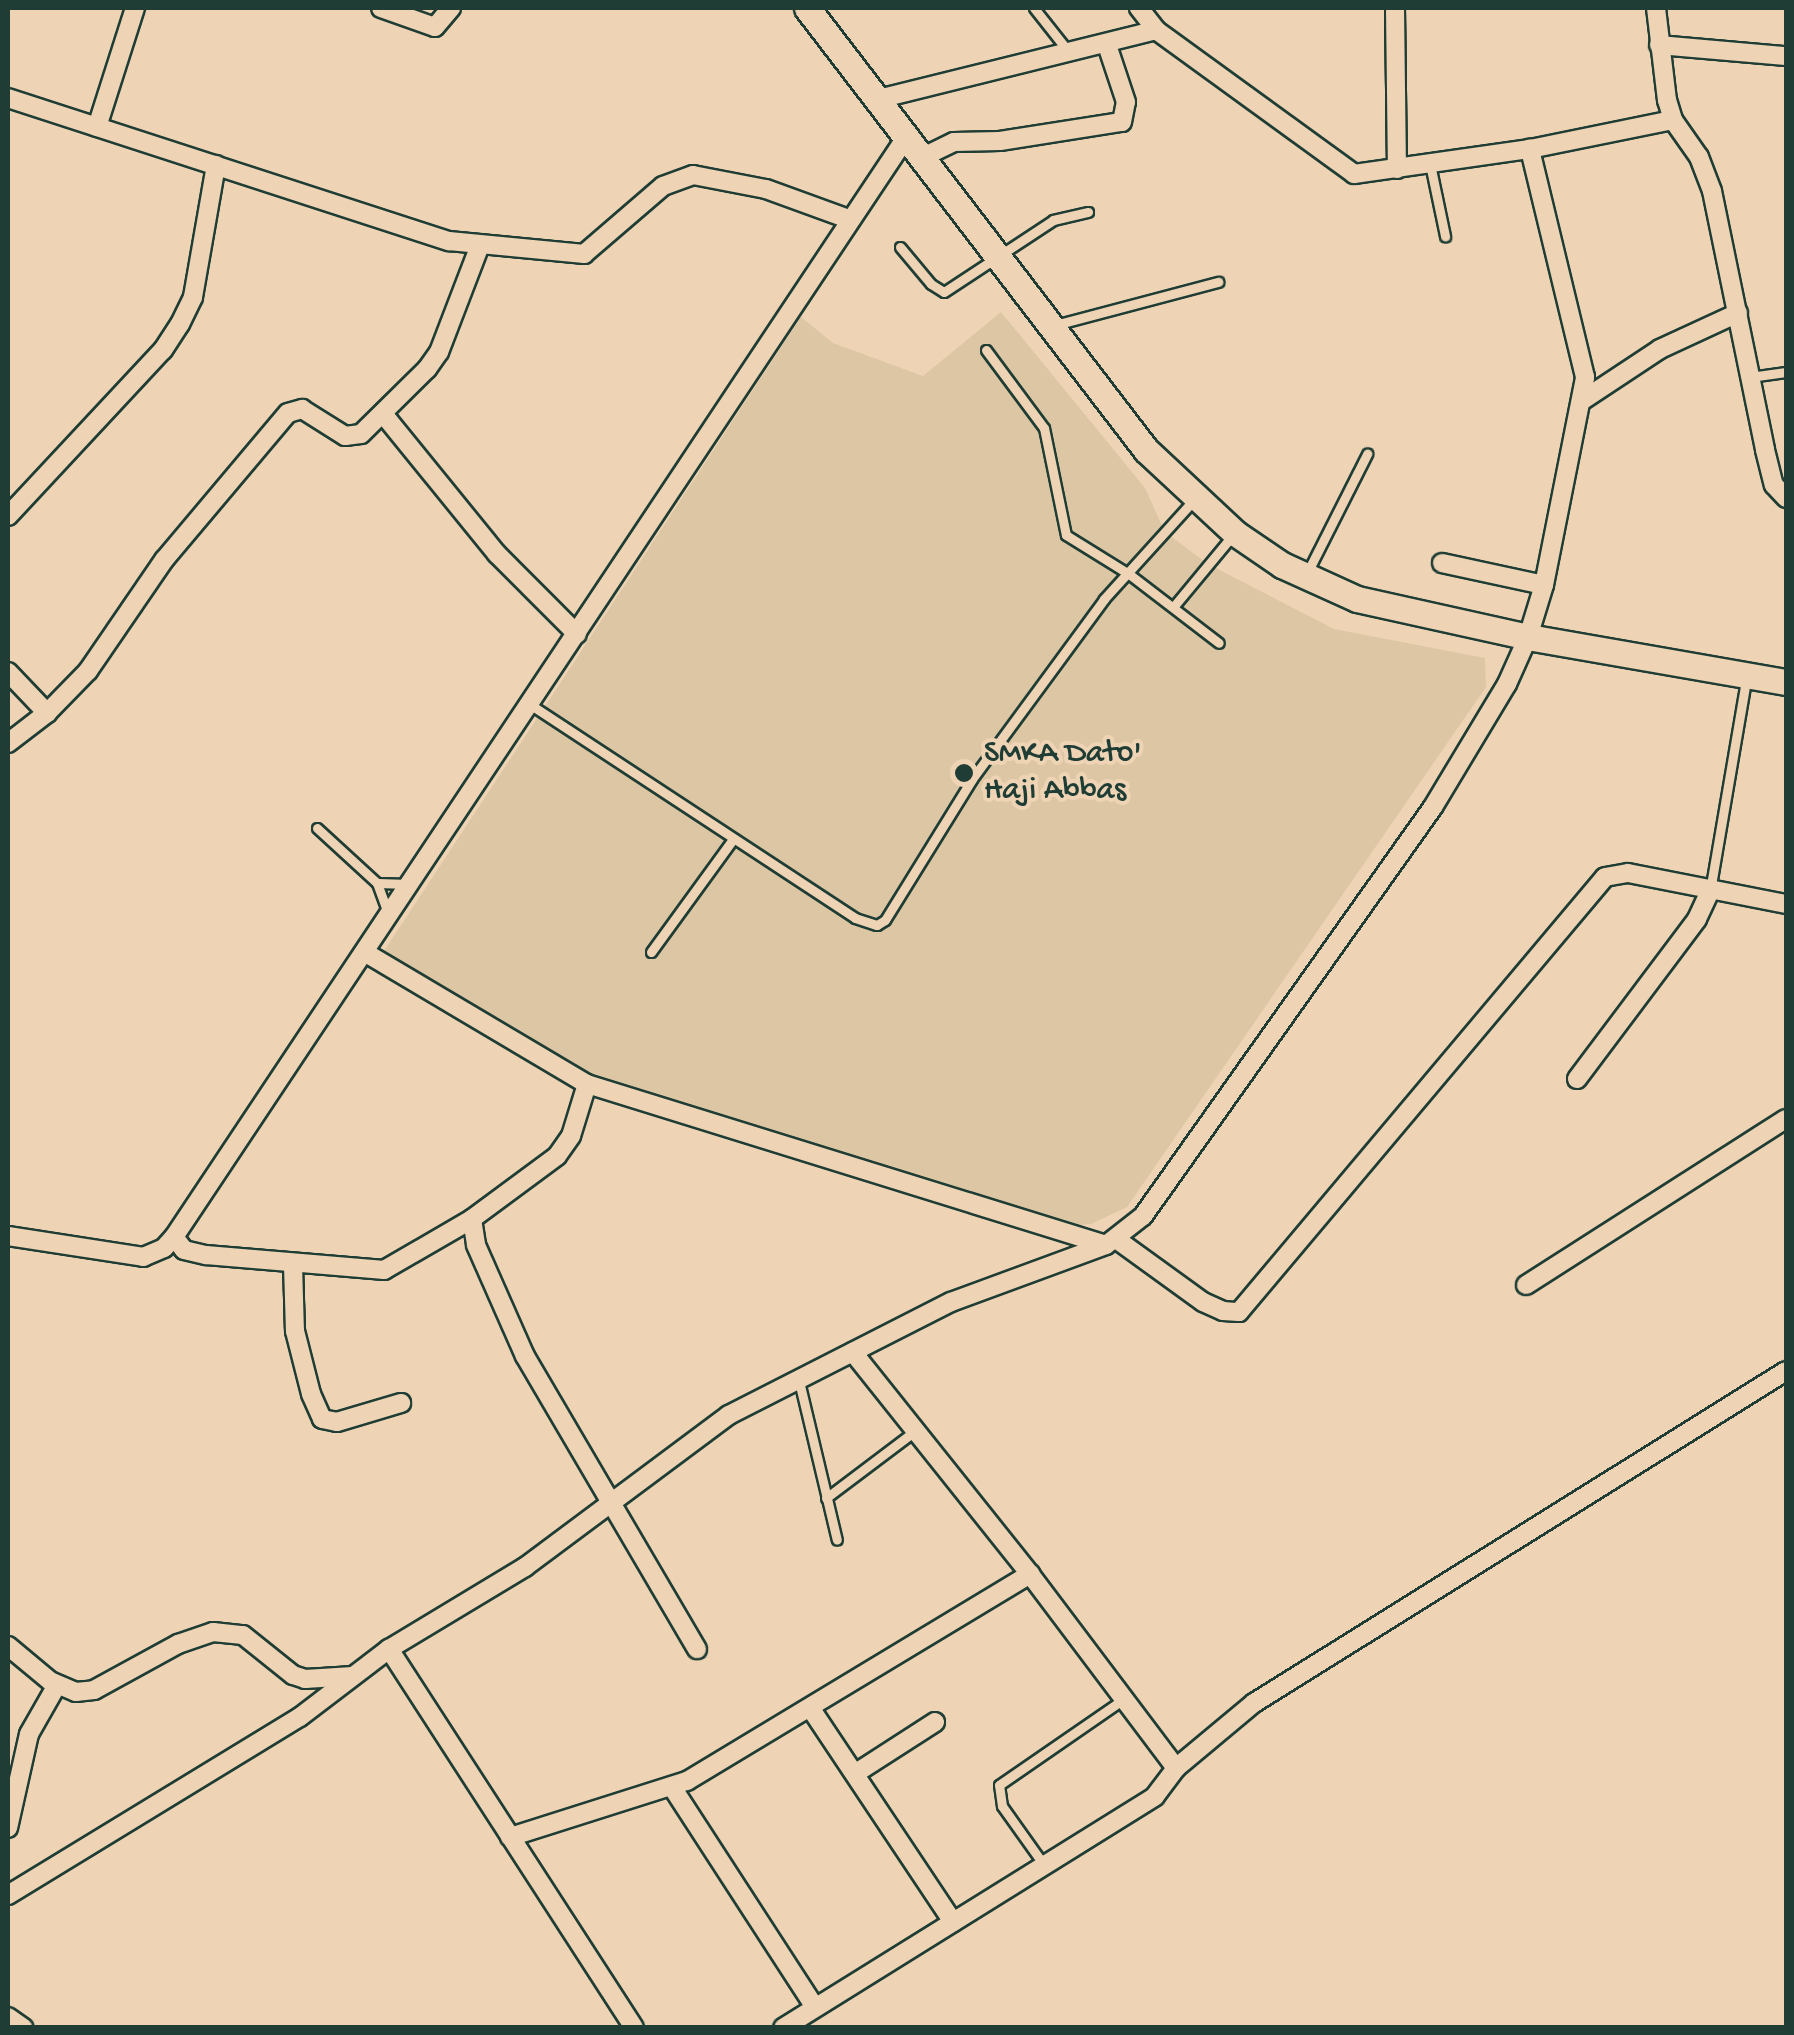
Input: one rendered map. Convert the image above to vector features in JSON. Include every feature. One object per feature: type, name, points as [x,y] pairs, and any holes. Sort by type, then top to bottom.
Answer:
[{"type":"street","points":[[96,127],[135,8]]},
{"type":"street","points":[[381,8],[435,28],[451,8]]},
{"type":"street","points":[[807,8],[1146,450],[1235,533],[1305,577],[1357,599],[1528,637],[1786,682]]},
{"type":"street","points":[[1139,8],[1156,30],[1341,169],[1364,174],[1530,149],[1673,120]]},
{"type":"street","points":[[1395,8],[1397,170]]},
{"type":"street","points":[[1656,8],[1673,120],[1699,157],[1712,191],[1774,484],[1786,498]]},
{"type":"street","points":[[878,99],[1156,30]]},
{"type":"street","points":[[923,157],[954,142],[1000,141],[1122,122],[1126,102],[1107,44]]},
{"type":"street","points":[[1659,45],[1786,56]]},
{"type":"street","points":[[8,98],[449,241],[584,254],[664,186],[694,174],[766,188],[851,220]]},
{"type":"street","points":[[8,1236],[142,1257],[164,1248],[174,1237],[390,918],[907,136]]},
{"type":"street","points":[[8,1895],[300,1716],[388,1650],[525,1567],[712,1425],[950,1302],[1111,1242],[1143,1216],[1433,807],[1507,684],[1528,637],[1544,585],[1583,400],[1583,358],[1530,149]]},
{"type":"street","points":[[8,516],[153,362],[180,324],[192,297],[216,165]]},
{"type":"street","points":[[8,743],[48,713],[88,670],[164,560],[288,413],[302,409],[352,436],[384,415],[440,352],[480,245]]},
{"type":"street","points":[[1583,400],[1660,349],[1738,313]]},
{"type":"street","points":[[384,415],[497,554],[578,634]]},
{"type":"street","points":[[1442,563],[1544,585]]},
{"type":"street","points":[[8,672],[48,713]]},
{"type":"street","points":[[366,954],[588,1084],[1111,1242],[1203,1302],[1223,1312],[1238,1312],[1605,877],[1628,873],[1786,904]]},
{"type":"street","points":[[1577,1079],[1697,920],[1710,891]]},
{"type":"street","points":[[174,1237],[190,1252],[384,1270],[472,1219],[564,1148],[588,1084]]},
{"type":"street","points":[[1526,1285],[1786,1119]]},
{"type":"street","points":[[472,1219],[476,1246],[525,1356],[697,1650]]},
{"type":"street","points":[[293,1264],[294,1331],[310,1394],[322,1420],[337,1422],[401,1403]]},
{"type":"street","points":[[853,1352],[1030,1574],[1176,1768]]},
{"type":"street","points":[[783,2028],[1155,1796],[1176,1768],[1254,1704],[1786,1371]]},
{"type":"street","points":[[510,1837],[672,1787],[811,1709],[1030,1574]]},
{"type":"street","points":[[8,1646],[57,1684],[76,1692],[94,1690],[178,1644],[213,1632],[244,1635],[293,1675],[306,1680],[353,1676]]},
{"type":"street","points":[[388,1650],[634,2028]]},
{"type":"street","points":[[8,1828],[28,1734],[57,1684]]},
{"type":"street","points":[[811,1709],[954,1922]]},
{"type":"street","points":[[856,1773],[935,1722]]},
{"type":"street","points":[[672,1787],[815,2008]]},
{"type":"street","points":[[8,2017],[24,2028]]},
{"type":"lane","points":[[1034,8],[1070,54]]},
{"type":"lane","points":[[1430,164],[1446,236]]},
{"type":"lane","points":[[900,248],[944,292],[997,253],[1052,220],[1088,212]]},
{"type":"lane","points":[[1052,326],[1218,282]]},
{"type":"lane","points":[[986,350],[1044,428],[1066,535],[1129,574],[1219,642]]},
{"type":"lane","points":[[1750,377],[1786,372]]},
{"type":"lane","points":[[1305,577],[1367,454]]},
{"type":"lane","points":[[530,705],[855,918],[878,925],[972,779],[1104,600],[1195,498]]},
{"type":"lane","points":[[1174,606],[1235,533]]},
{"type":"lane","points":[[1710,891],[1747,677]]},
{"type":"lane","points":[[317,828],[377,883],[390,918]]},
{"type":"lane","points":[[651,952],[733,839]]},
{"type":"lane","points":[[377,883],[412,884]]},
{"type":"lane","points":[[799,1378],[838,1540]]},
{"type":"lane","points":[[826,1498],[916,1430]]},
{"type":"lane","points":[[1044,1865],[1002,1806],[999,1785],[1125,1698]]},
{"type":"shaded area","name":"SMKA Dato' Haji Abbas","points":[[1001,312],[1145,488],[1165,532],[1208,564],[1334,629],[1485,658],[1486,687],[1127,1207],[1091,1224],[1078,1225],[576,1074],[384,951],[801,317],[833,343],[923,376]]},
{"type":"place","name":"SMKA Dato' Haji Abbas","points":[[964,773]]}]
